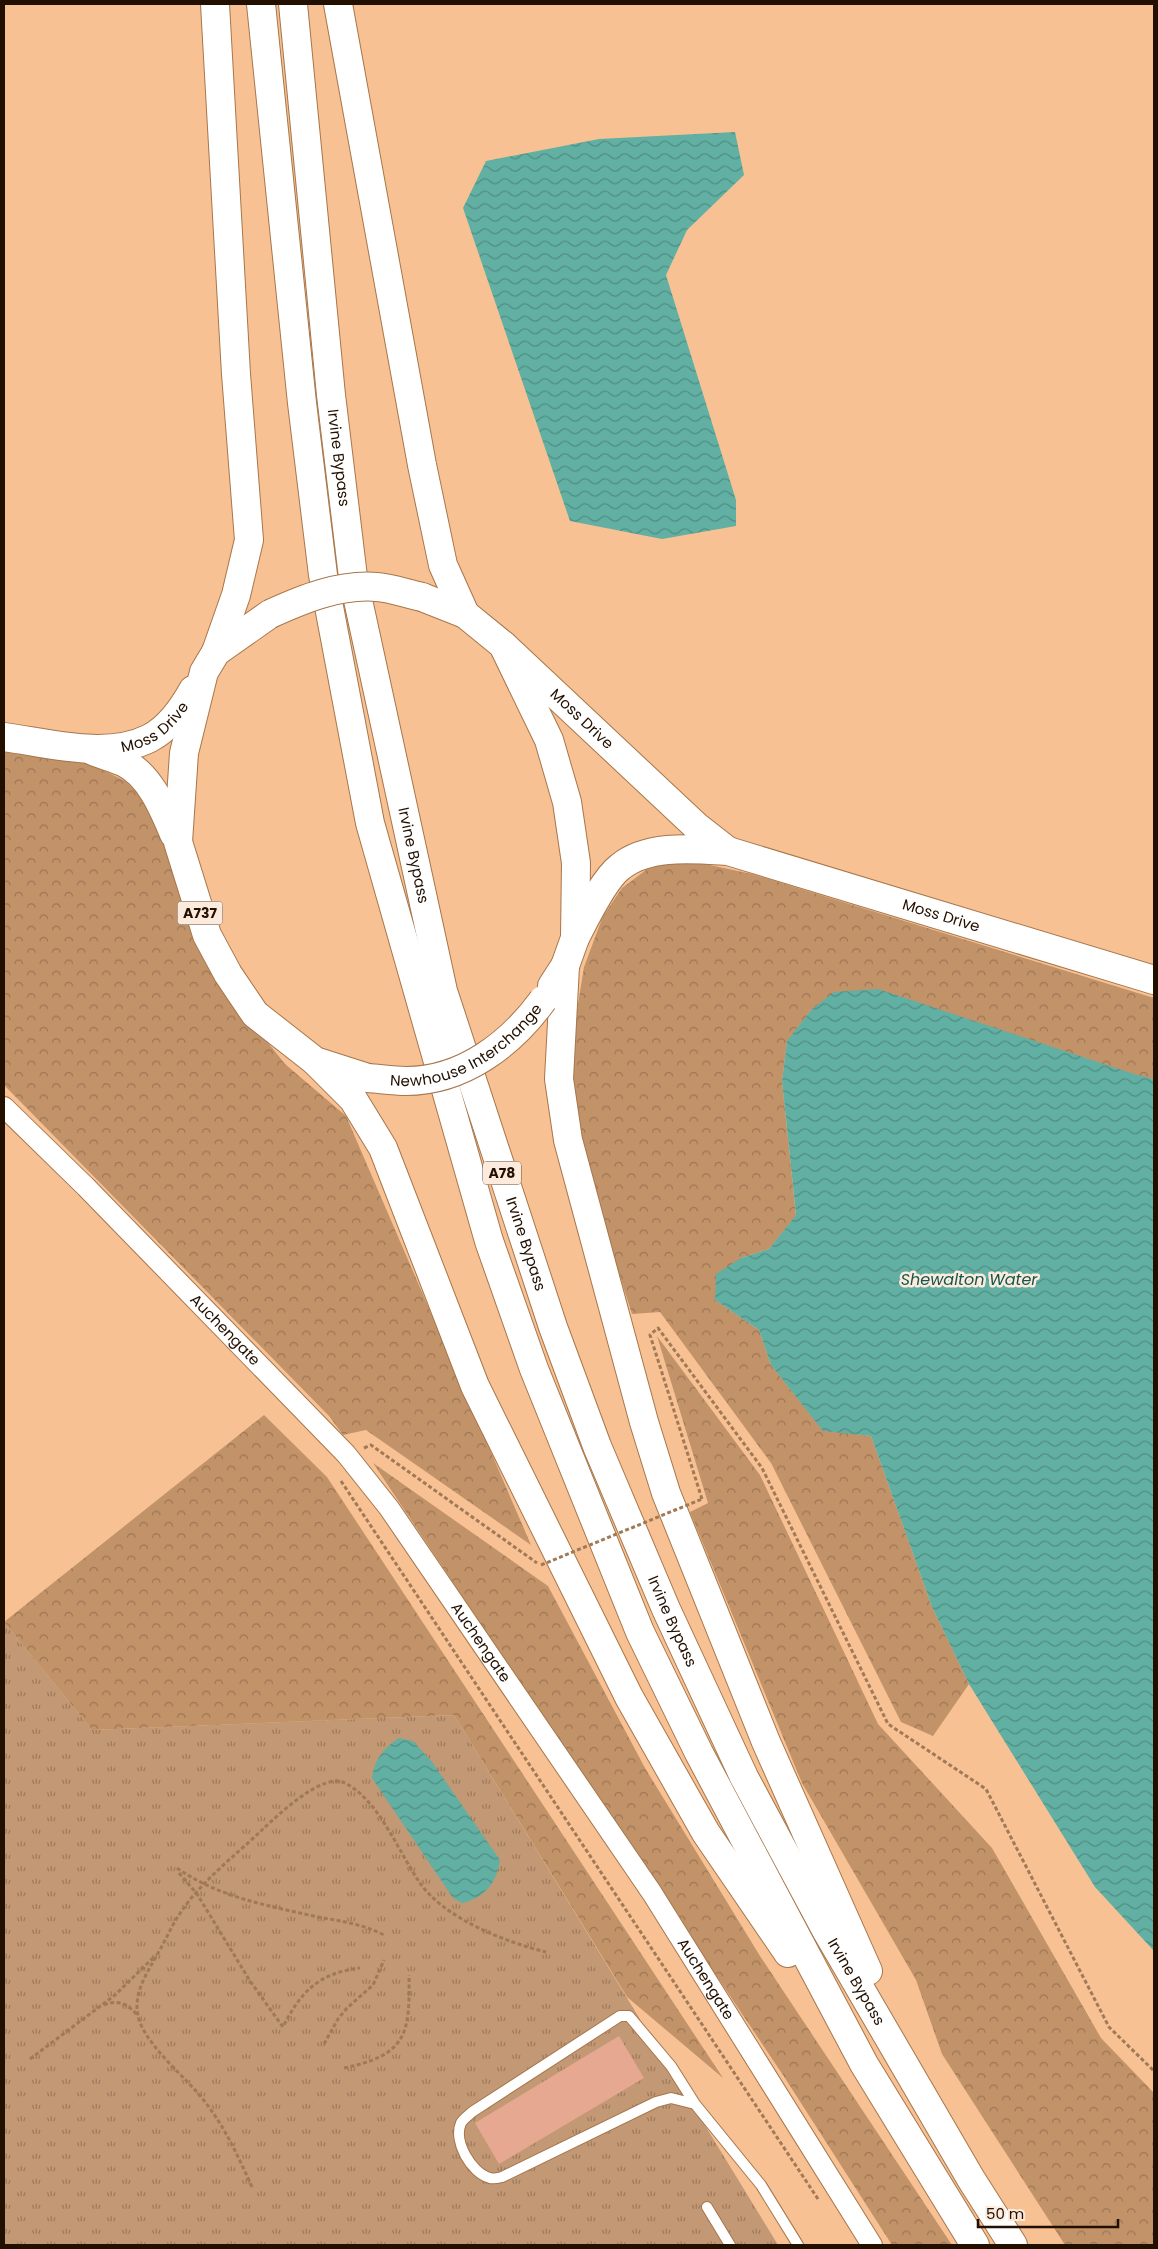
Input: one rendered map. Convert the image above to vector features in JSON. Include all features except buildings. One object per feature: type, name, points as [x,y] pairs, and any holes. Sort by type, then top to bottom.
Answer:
[{"type":"main road","points":[[210,662],[236,595],[249,540],[236,374],[215,4]]},
{"type":"main road","name":"Irvine Bypass","points":[[261,4],[302,403],[325,585],[370,823],[489,1241],[534,1368],[640,1632],[699,1753],[864,2064],[975,2245]]},
{"type":"main road","name":"Irvine Bypass","points":[[293,4],[331,395],[353,577],[443,991],[553,1327],[596,1446],[666,1609],[744,1777],[826,1930],[971,2179],[1013,2245]]},
{"type":"main road","points":[[338,4],[422,465],[441,556],[466,614]]},
{"type":"main road","name":"Newhouse Interchange","points":[[377,587],[422,597],[466,614],[503,645],[549,740],[567,802],[576,863],[575,938],[565,966],[531,1016],[501,1045],[479,1061],[448,1075],[408,1081],[368,1078],[315,1061],[255,1014],[228,974],[207,935],[178,842],[184,753],[210,662],[270,614],[304,599],[337,589],[377,587]]},
{"type":"main road","name":"Moss Drive","points":[[503,645],[696,826],[728,851]]},
{"type":"main road","name":"Moss Drive","points":[[4,737],[84,748],[122,748],[151,738],[181,712],[210,662]]},
{"type":"main road","name":"Moss Drive","points":[[84,748],[124,763],[140,776],[159,799],[178,842]]},
{"type":"main road","name":"Moss Drive","points":[[575,938],[598,896],[620,867],[649,853],[685,848],[728,851],[1154,980]]},
{"type":"main road","points":[[565,966],[559,1079],[568,1140],[644,1422],[666,1493],[766,1742],[807,1837],[860,1956],[971,2179]]},
{"type":"main road","points":[[315,1061],[353,1099],[382,1148],[475,1386],[629,1696],[706,1833],[864,2064]]},
{"type":"street","name":"Auchengate","points":[[4,1107],[86,1187],[346,1454],[389,1508],[652,1893],[872,2245]]},
{"type":"lane","points":[[695,2104],[671,2098],[656,2102],[502,2177],[490,2178],[474,2168],[464,2152],[459,2135],[461,2122],[472,2112],[620,2016],[629,2016],[671,2066],[695,2104],[761,2185],[798,2245]]},
{"type":"lane","points":[[706,2207],[730,2245]]},
{"type":"path","points":[[819,2200],[330,1465],[346,1454],[371,1445],[541,1566],[702,1499],[650,1335],[658,1328],[762,1468],[888,1724],[986,1789],[1109,2027],[1154,2071]]},
{"type":"path","points":[[139,2019],[136,2007],[140,1986],[172,1926],[196,1894],[266,1826],[312,1789],[324,1782],[343,1782],[368,1802],[396,1842],[420,1884],[439,1904],[463,1919],[524,1947],[546,1952]]},
{"type":"path","points":[[177,1868],[205,1885],[255,1904],[354,1923],[384,1935]]},
{"type":"path","points":[[179,1873],[196,1894],[250,1981],[283,2028],[291,2008],[323,1977],[341,1971],[360,1968]]},
{"type":"path","points":[[30,2059],[98,2007],[159,1952]]},
{"type":"path","points":[[324,2044],[338,2019],[374,1986],[384,1960]]},
{"type":"path","points":[[344,2068],[386,2055],[393,2050],[405,2032],[410,2010],[409,1975]]},
{"type":"path","points":[[98,2007],[109,2002],[125,2004],[136,2012],[151,2042],[204,2100],[223,2127],[252,2187]]},
{"type":"green space","points":[[4,749],[85,761],[125,781],[152,807],[213,974],[285,1064],[346,1116],[531,1545],[366,1430],[343,1435],[329,1416],[4,1085]]},
{"type":"green space","points":[[686,860],[752,874],[1154,998],[1154,1079],[811,1010],[787,1042],[782,1081],[796,1216],[769,1249],[741,1258],[715,1300],[759,1330],[771,1365],[823,1430],[871,1436],[932,1607],[969,1684],[933,1736],[901,1722],[771,1463],[660,1312],[632,1314],[573,1130],[569,1060],[584,967],[603,916],[622,888],[650,867]]},
{"type":"green space","points":[[657,1336],[760,1475],[878,1724],[992,1848],[1101,2038],[1154,2093],[1154,2245],[1065,2245],[942,2054],[916,1980],[802,1783],[690,1512],[708,1503]]},
{"type":"green space","points":[[264,1415],[327,1477],[723,2078],[627,1997],[454,1715],[92,1730],[4,1622]]},
{"type":"green space","points":[[373,1463],[548,1586],[645,1768],[760,1956],[952,2245],[892,2245],[783,2075]]},
{"type":"green space","points":[[4,1622],[92,1730],[454,1715],[778,2245],[4,2245]]},
{"type":"water","points":[[735,132],[744,175],[687,230],[666,275],[736,500],[736,526],[662,539],[570,521],[463,208],[486,161],[599,139]]},
{"type":"water","name":"Shewalton Water","points":[[878,989],[1154,1079],[1154,1951],[1095,1887],[969,1684],[932,1607],[871,1436],[823,1431],[771,1365],[759,1330],[715,1300],[716,1274],[741,1258],[769,1249],[796,1215],[782,1081],[787,1041],[811,1010],[834,992]]},
{"type":"water","points":[[399,1738],[413,1741],[432,1762],[500,1860],[493,1882],[483,1893],[470,1901],[462,1903],[453,1898],[372,1778],[377,1760]]}]
